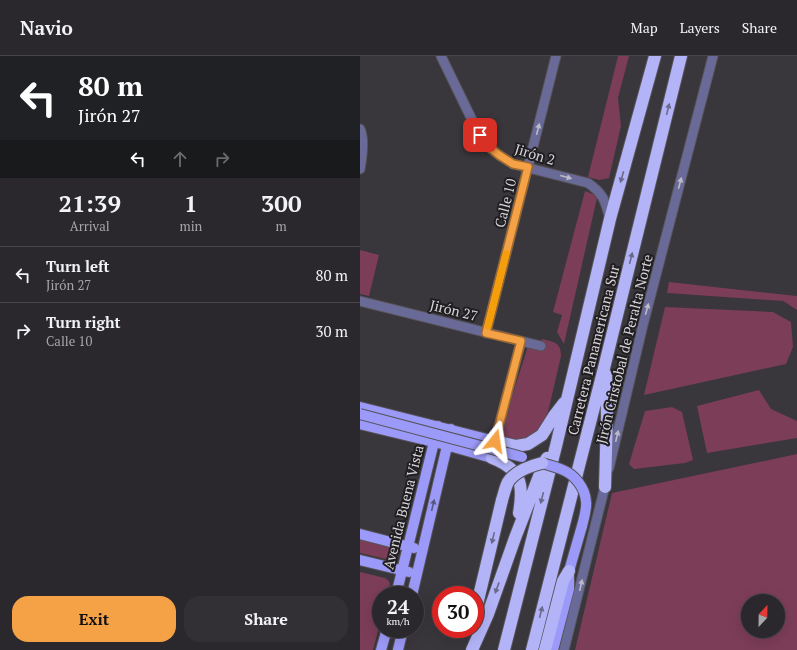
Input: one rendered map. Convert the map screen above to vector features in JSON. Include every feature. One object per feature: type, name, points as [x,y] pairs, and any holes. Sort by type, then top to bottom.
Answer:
[{"type":"highway","name":"Carretera Panamericana Sur","points":[[504,650],[556,446],[610,219],[655,56]]},
{"type":"highway","name":"Carretera Panamericana Sur","points":[[532,650],[605,364],[681,56]]},
{"type":"highway","points":[[605,364],[607,416],[605,487]]},
{"type":"highway","points":[[495,441],[516,446],[533,442],[542,435],[566,400]]},
{"type":"highway","points":[[472,650],[488,614],[544,461],[556,446]]},
{"type":"highway","points":[[492,458],[510,467],[517,476],[521,488],[521,501],[515,538]]},
{"type":"highway","points":[[481,586],[502,500],[509,480],[521,471],[542,463]]},
{"type":"highway","points":[[545,650],[564,581],[569,571]]},
{"type":"highway","points":[[466,650],[469,638]]},
{"type":"main road","points":[[360,407],[495,441]]},
{"type":"main road","points":[[360,414],[562,469],[577,480],[585,495],[585,511],[569,571],[569,589],[553,650]]},
{"type":"main road","points":[[360,424],[492,458]]},
{"type":"main road","name":"Avenida Buena Vista","points":[[398,586],[438,426]]},
{"type":"main road","name":"Avenida Buena Vista","points":[[414,586],[450,429]]},
{"type":"main road","points":[[360,534],[423,550]]},
{"type":"main road","points":[[360,560],[417,574]]},
{"type":"main road","points":[[478,650],[488,614]]},
{"type":"main road","points":[[381,650],[384,638]]},
{"type":"main road","points":[[398,650],[401,638]]},
{"type":"street","name":"Jirón 2","points":[[441,56],[485,144],[513,164],[584,182],[596,188],[604,198],[610,219]]},
{"type":"street","points":[[448,69],[451,56]]},
{"type":"street","name":"Calle 10","points":[[486,333],[556,56]]},
{"type":"street","name":"Jirón Cristobal de Peralta Norte","points":[[564,650],[605,487],[643,325],[713,56]]},
{"type":"street","points":[[360,129],[362,133],[360,169]]},
{"type":"street","name":"Jirón 27","points":[[360,301],[541,346]]},
{"type":"street","points":[[495,441],[521,341]]},
{"type":"shaded area","points":[[618,56],[629,56],[618,98],[621,126],[609,178],[599,180],[588,177]]},
{"type":"shaded area","points":[[585,191],[595,195],[597,198],[564,344],[557,332],[562,315],[553,312]]},
{"type":"shaded area","points":[[360,250],[379,255],[369,296],[360,294]]},
{"type":"shaded area","points":[[669,282],[797,296],[797,310],[783,301],[667,293]]},
{"type":"shaded area","points":[[665,307],[773,312],[791,322],[793,347],[786,364],[644,395]]},
{"type":"shaded area","points":[[542,339],[556,343],[560,348],[561,356],[549,408],[542,428],[528,438],[517,442],[502,440],[500,434],[528,346],[540,349]]},
{"type":"shaded area","points":[[759,390],[771,409],[797,421],[797,438],[707,453],[697,406]]},
{"type":"shaded area","points":[[672,407],[682,412],[693,460],[685,463],[634,469],[629,464],[645,411]]},
{"type":"shaded area","points":[[797,454],[797,650],[575,650],[612,493]]},
{"type":"shaded area","points":[[360,537],[393,546],[391,560],[360,553]]},
{"type":"shaded area","points":[[360,572],[385,578],[390,583],[389,586],[372,586],[372,638],[376,638],[373,650],[360,650]]},
{"type":"slow traffic","points":[[488,326],[506,254]]},
{"type":"route","points":[[480,135],[485,144],[499,155],[513,164],[528,167],[486,333],[521,341],[495,441]]}]
